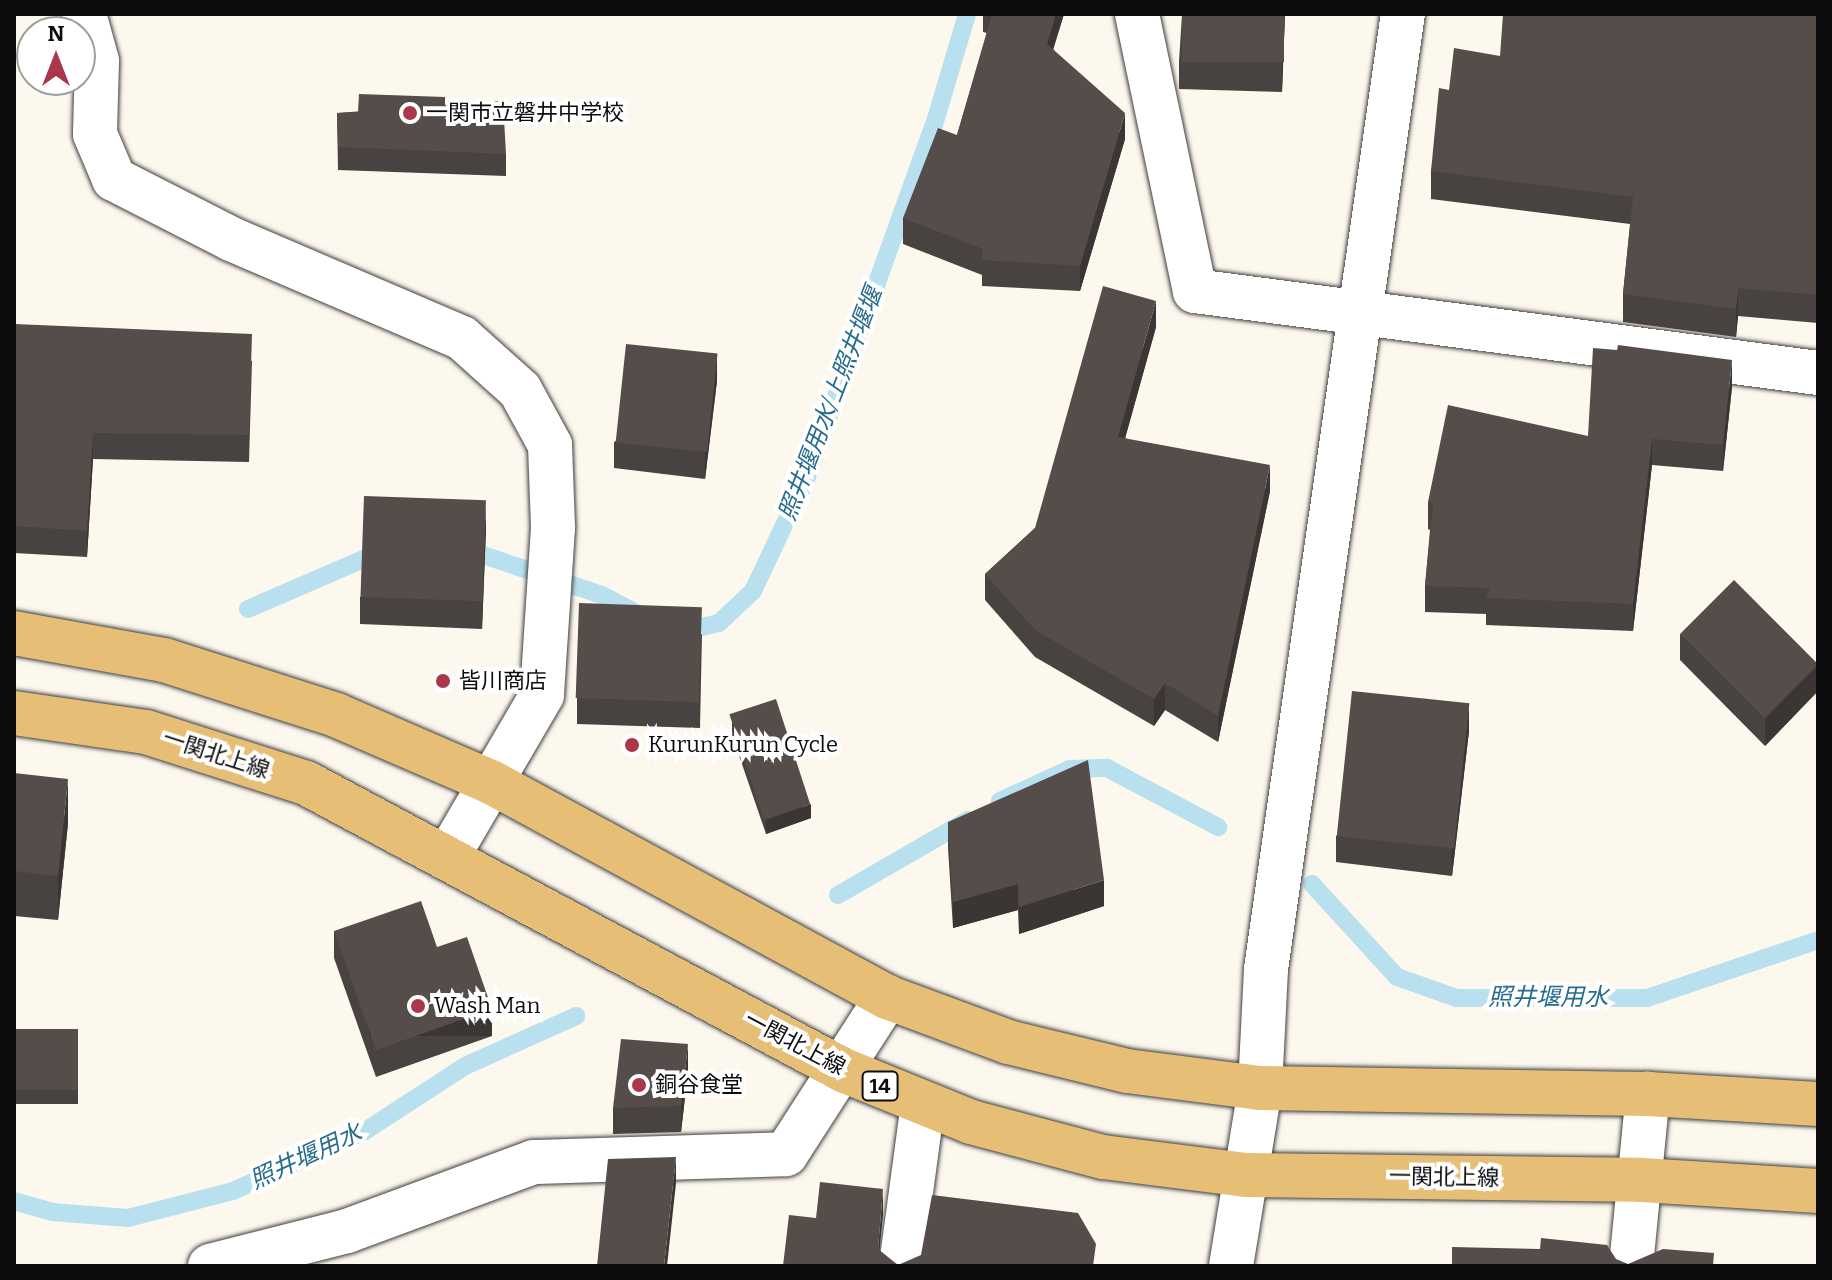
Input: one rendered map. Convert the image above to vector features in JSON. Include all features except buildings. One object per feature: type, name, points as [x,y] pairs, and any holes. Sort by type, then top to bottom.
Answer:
[{"type":"main road","points":[[14,633],[192,669],[336,715],[491,782],[887,997],[1008,1042],[1127,1071],[1260,1088],[1648,1094],[1818,1104]]},
{"type":"main road","name":"一関北上線","points":[[14,713],[146,732],[291,779],[448,856],[843,1070],[971,1122],[1103,1157],[1246,1175],[1642,1180],[1818,1191]]},
{"type":"street","points":[[84,14],[97,61],[95,134],[114,179],[231,239],[462,338],[520,390],[550,445],[553,528],[542,695],[448,856]]},
{"type":"street","points":[[1137,14],[1195,291],[1360,309],[1818,373]]},
{"type":"street","points":[[1231,1266],[1260,1088],[1265,976],[1403,14]]},
{"type":"street","points":[[210,1266],[344,1248],[534,1162],[786,1154],[843,1070],[887,997]]},
{"type":"street","points":[[1631,1266],[1642,1180],[1648,1094]]},
{"type":"street","points":[[901,1266],[923,1103]]},
{"type":"waterway","name":"照井堰用水/上照井堰堰","points":[[679,632],[719,623],[753,591],[807,477],[934,125],[967,14]]},
{"type":"waterway","name":"照井堰用水/上照井堰堰","points":[[248,609],[382,551]]},
{"type":"waterway","name":"照井堰用水/上照井堰堰","points":[[463,554],[483,555],[602,595],[642,616]]},
{"type":"waterway","name":"照井堰用水","points":[[1000,801],[1070,769],[1107,768],[1218,827]]},
{"type":"waterway","name":"照井堰用水","points":[[838,895],[968,820]]},
{"type":"waterway","name":"照井堰用水","points":[[1312,884],[1397,977],[1457,998],[1647,998],[1818,940]]},
{"type":"waterway","name":"照井堰用水","points":[[14,1201],[52,1212],[128,1218],[233,1191],[365,1131],[465,1066],[576,1016]]},
{"type":"place","name":"一関市立磐井中学校","points":[[410,113]]},
{"type":"place","name":"皆川商店","points":[[443,681]]},
{"type":"place","name":"KurunKurun Cycle","points":[[632,745]]},
{"type":"place","name":"Wash Man","points":[[418,1006]]},
{"type":"place","name":"銅谷食堂","points":[[639,1085]]}]
